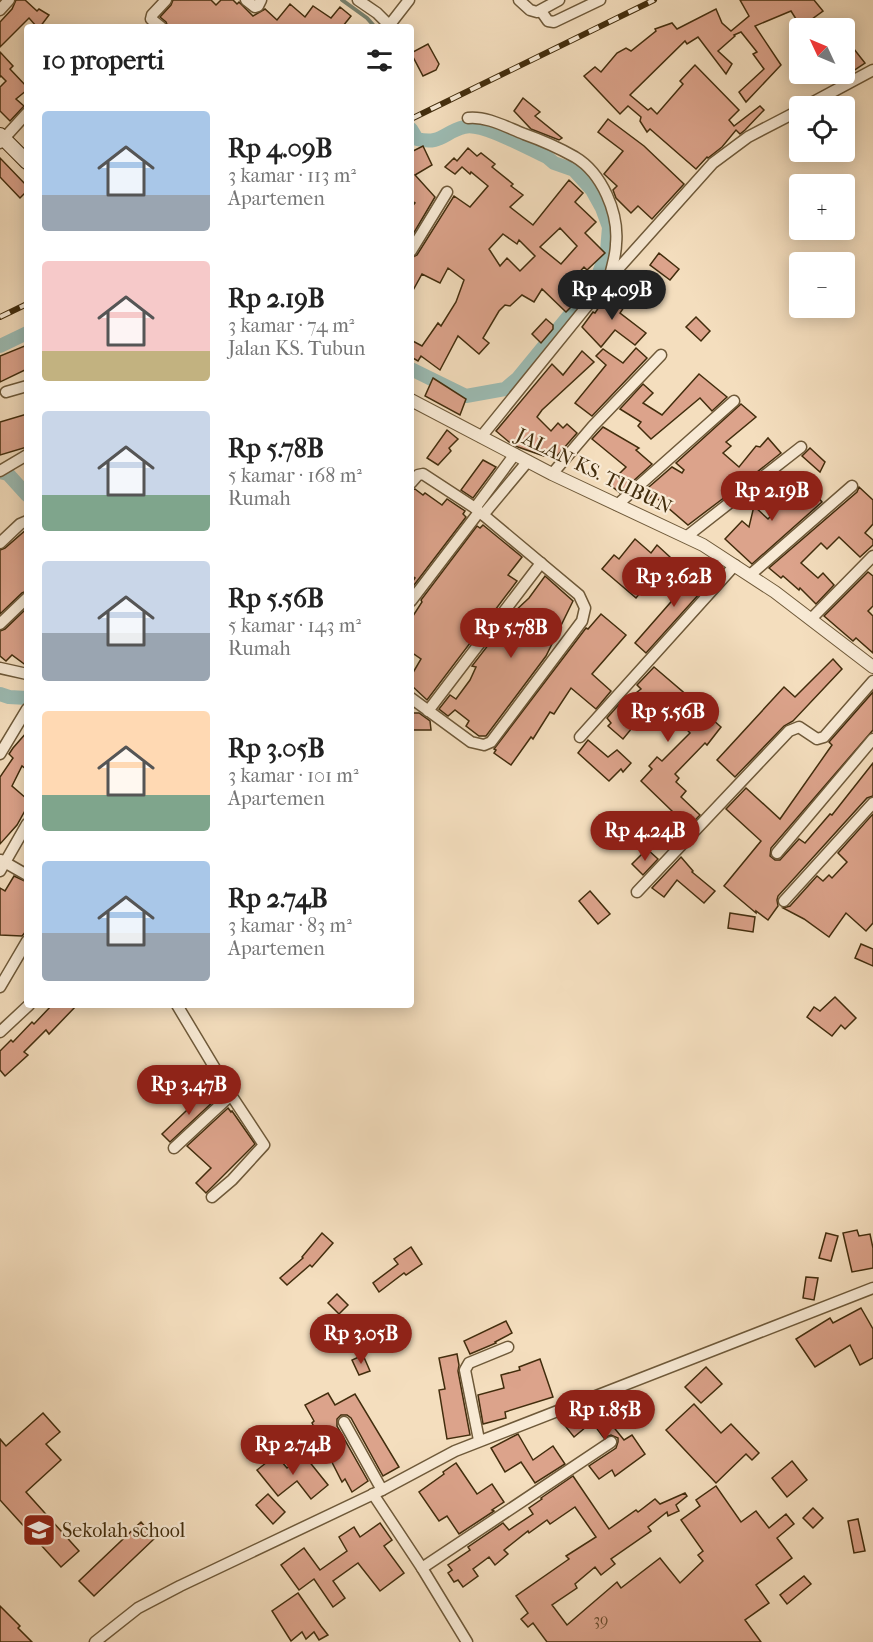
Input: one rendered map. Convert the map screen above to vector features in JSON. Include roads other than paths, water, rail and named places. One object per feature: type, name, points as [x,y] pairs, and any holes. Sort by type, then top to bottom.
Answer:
[{"type":"main road","points":[[1,139],[24,159]]},
{"type":"street","points":[[0,10],[9,0]]},
{"type":"street","points":[[158,24],[151,18],[166,0]]},
{"type":"street","points":[[246,0],[255,7],[261,0]]},
{"type":"street","points":[[358,0],[387,24]]},
{"type":"street","points":[[391,24],[409,0]]},
{"type":"street","points":[[519,0],[530,10],[537,12],[559,0]]},
{"type":"street","points":[[541,11],[549,21],[554,22],[600,0]]},
{"type":"street","points":[[825,96],[873,70]]},
{"type":"street","points":[[1,139],[24,116]]},
{"type":"street","points":[[481,437],[609,279],[713,163],[748,137],[789,116]]},
{"type":"street","points":[[468,118],[478,117],[528,136],[576,158],[594,174],[606,193],[616,222],[616,245],[609,279]]},
{"type":"street","points":[[414,246],[447,192]]},
{"type":"street","points":[[552,474],[593,426],[661,355]]},
{"type":"street","points":[[6,392],[24,387]]},
{"type":"street","points":[[617,504],[734,401]]},
{"type":"street","name":"JALAN KS. TUBUN","points":[[414,402],[552,474],[703,545],[750,575],[873,667]]},
{"type":"street","points":[[686,537],[801,447]]},
{"type":"street","points":[[414,597],[479,512],[515,454]]},
{"type":"street","points":[[0,471],[23,460]]},
{"type":"street","points":[[479,512],[528,461]]},
{"type":"street","points":[[414,480],[423,474],[479,512],[541,562],[579,595],[584,603],[582,621],[491,742],[484,745],[471,742],[414,700]]},
{"type":"street","points":[[750,575],[852,486]]},
{"type":"street","points":[[0,543],[24,522]]},
{"type":"street","points":[[811,619],[872,558]]},
{"type":"street","points":[[428,711],[541,562]]},
{"type":"street","points":[[580,737],[735,565]]},
{"type":"street","points":[[0,624],[24,601]]},
{"type":"street","points":[[0,668],[24,673]]},
{"type":"street","points":[[637,892],[789,731],[793,728],[802,728],[817,740],[824,737],[873,681]]},
{"type":"street","points":[[0,754],[24,714]]},
{"type":"street","points":[[777,853],[873,739]]},
{"type":"street","points":[[784,901],[873,803]]},
{"type":"street","points":[[24,829],[2,864],[24,873]]},
{"type":"street","points":[[0,987],[24,946]]},
{"type":"street","points":[[0,1032],[26,1008]]},
{"type":"street","points":[[179,1008],[264,1145],[232,1180],[212,1197]]},
{"type":"street","points":[[174,1148],[231,1095]]},
{"type":"street","points":[[95,1642],[138,1608],[479,1440],[873,1288]]},
{"type":"street","points":[[479,1440],[465,1370],[469,1363],[508,1347]]},
{"type":"street","points":[[344,1422],[377,1492],[467,1642]]},
{"type":"street","points":[[422,1568],[611,1442]]},
{"type":"waterway","points":[[342,0],[372,24]]},
{"type":"waterway","points":[[414,134],[417,139],[432,140],[457,129],[472,127],[482,128],[518,143],[547,157],[554,163],[574,170],[592,190],[609,227],[607,251],[595,284],[518,378],[505,389],[466,396],[414,370]]},
{"type":"waterway","points":[[0,346],[24,334]]},
{"type":"waterway","points":[[0,472],[8,474],[24,492]]},
{"type":"waterway","points":[[0,694],[24,698]]},
{"type":"railway","points":[[414,118],[654,0]]},
{"type":"railway","points":[[0,317],[24,305]]},
{"type":"place","name":"Sekolah school","points":[[39,1530]]}]
